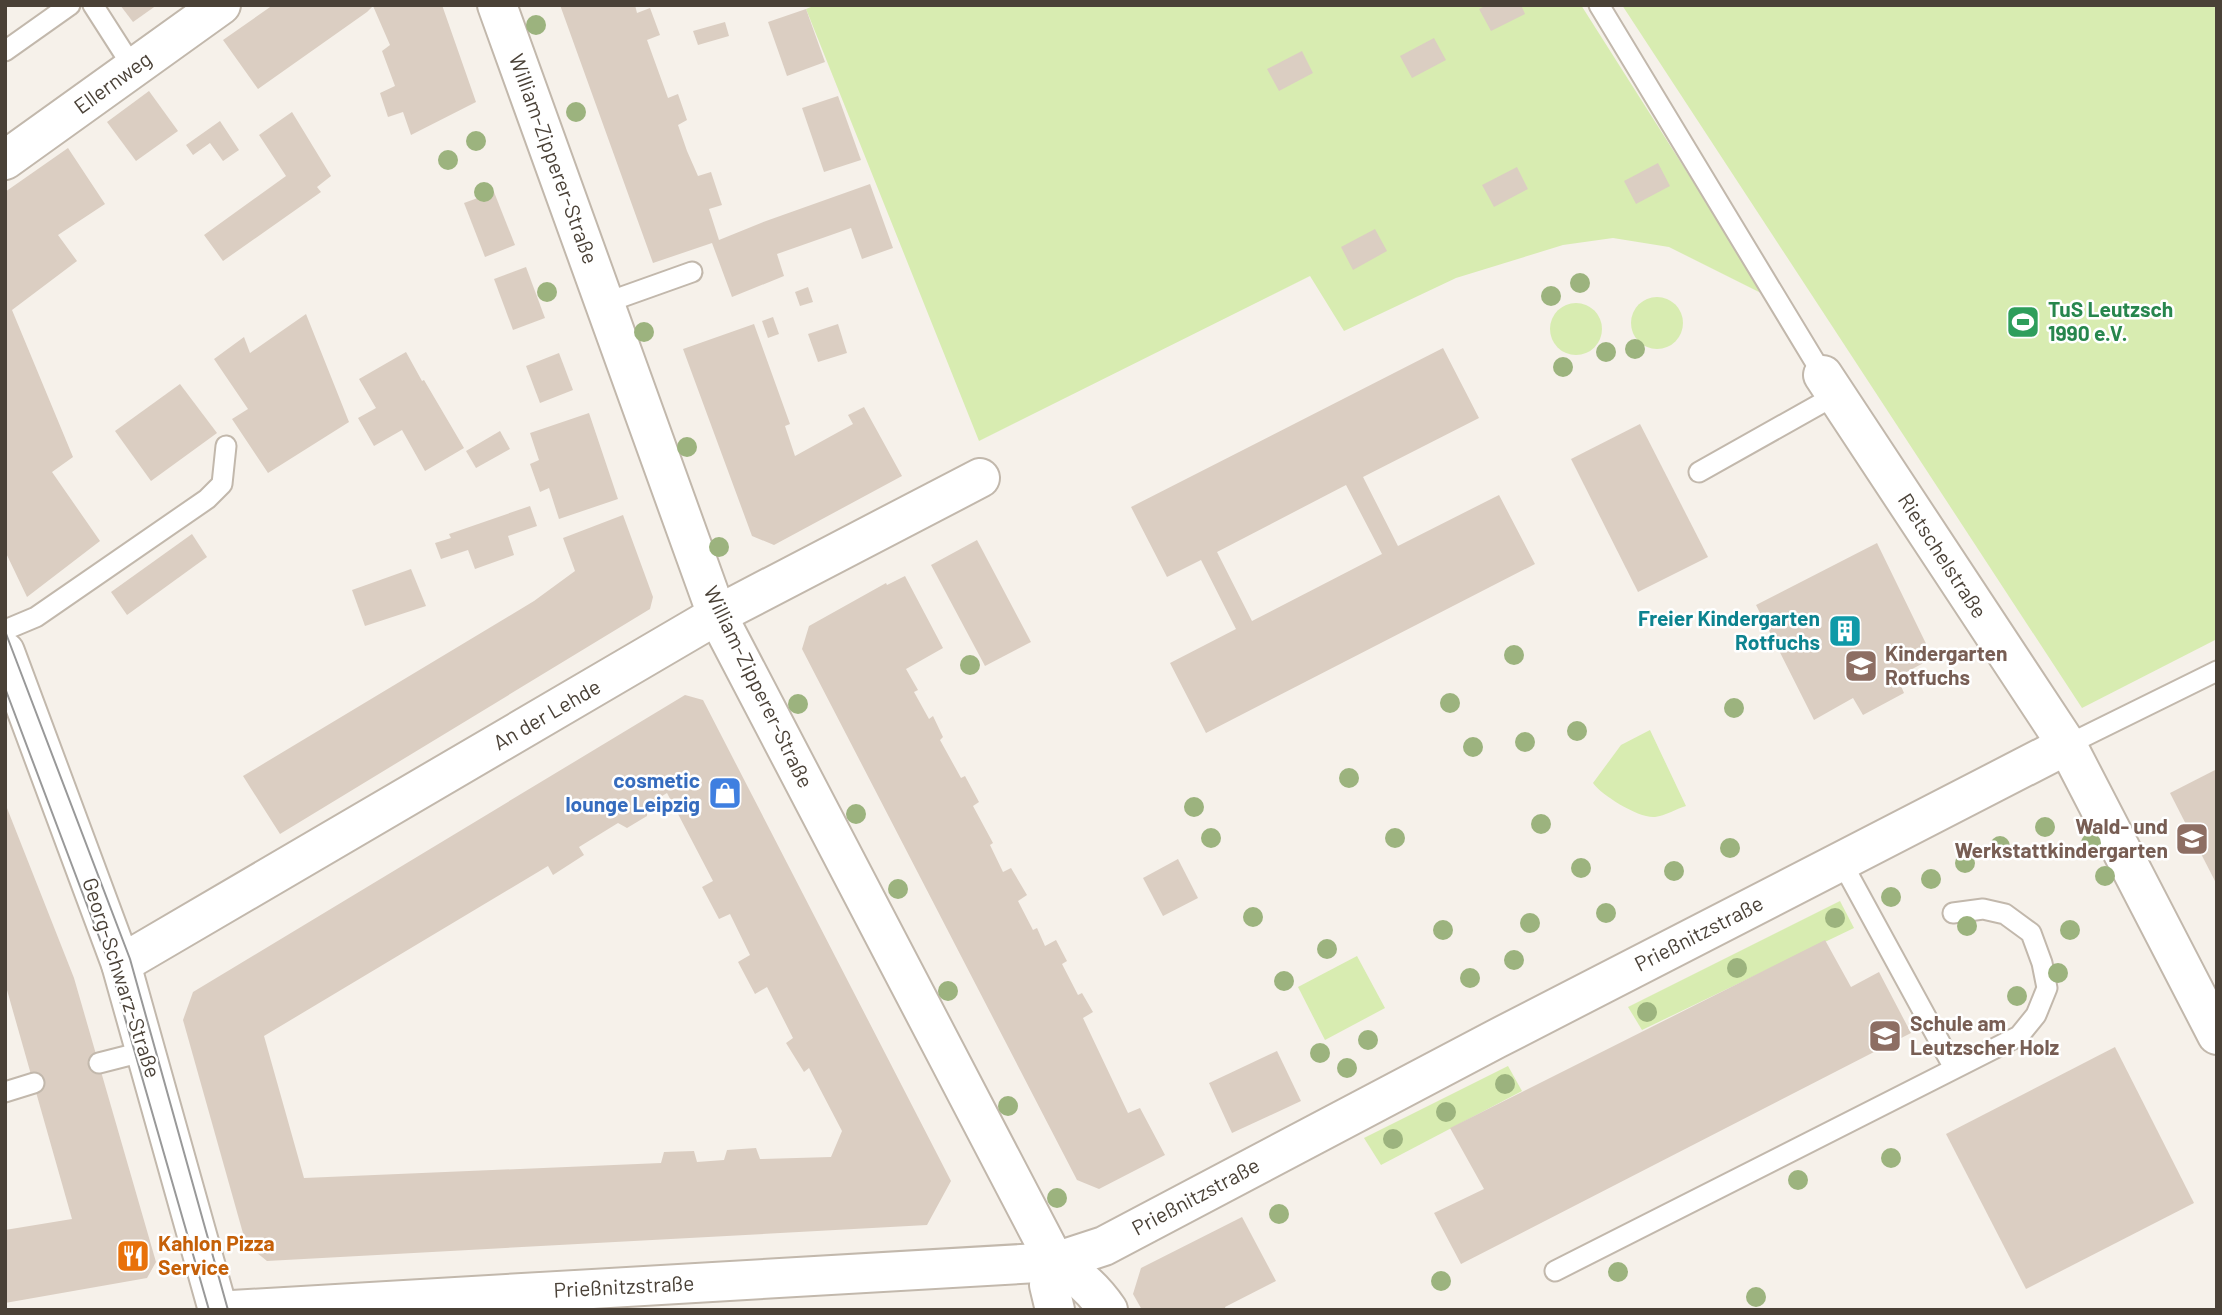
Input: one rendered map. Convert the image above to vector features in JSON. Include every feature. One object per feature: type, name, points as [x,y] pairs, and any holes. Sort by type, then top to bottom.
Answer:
[{"type":"street","name":"Ellernweg","points":[[5,160],[221,5]]},
{"type":"street","name":"William-Zipperer-Straße","points":[[497,5],[717,615],[1055,1262],[1076,1274],[1096,1293],[1108,1310]]},
{"type":"street","name":"Rietschelstraße","points":[[1829,385],[2067,746],[2217,1035]]},
{"type":"street","name":"An der Lehde","points":[[121,964],[717,615],[980,478]]},
{"type":"street","name":"Georg-Schwarz-Straße","points":[[5,652],[121,964],[218,1310]]},
{"type":"street","name":"Prießnitzstraße","points":[[232,1310],[1055,1262],[1104,1246],[1496,1039],[2067,746]]},
{"type":"street","points":[[1055,1262],[1049,1284],[1055,1310]]},
{"type":"lane","points":[[5,51],[70,5]]},
{"type":"lane","points":[[93,5],[134,69]]},
{"type":"lane","points":[[1599,5],[1829,385],[1699,472]]},
{"type":"lane","points":[[605,303],[692,272]]},
{"type":"lane","points":[[5,630],[36,617],[207,499],[222,484],[226,446]]},
{"type":"lane","points":[[2067,746],[2217,671]]},
{"type":"lane","points":[[1841,861],[1954,1068]]},
{"type":"lane","points":[[1555,1271],[2019,1036],[2036,1015],[2047,988],[2042,962],[2031,933],[2006,914],[1983,909],[1953,913]]},
{"type":"lane","points":[[99,1063],[146,1051]]},
{"type":"lane","points":[[5,1093],[34,1083]]},
{"type":"green space","points":[[816,5],[1581,5],[1765,295],[1669,247],[1613,238],[1563,245],[1456,278],[1344,331],[1310,276],[979,441],[806,9]]},
{"type":"green space","name":"TuS Leutzsch 1990 e.V.","points":[[1622,5],[2217,5],[2217,639],[2082,708]]},
{"type":"green space","points":[[1657,297],[1667,299],[1675,305],[1681,313],[1681,333],[1675,341],[1667,347],[1657,349],[1647,347],[1639,341],[1633,333],[1631,323],[1633,313],[1639,305],[1647,299]]},
{"type":"green space","points":[[1576,303],[1586,305],[1594,311],[1600,319],[1600,339],[1594,347],[1586,353],[1576,355],[1566,353],[1558,347],[1552,339],[1550,329],[1552,319],[1558,311],[1566,305]]},
{"type":"green space","points":[[1650,730],[1686,806],[1655,817],[1648,817],[1621,805],[1593,783],[1621,745]]},
{"type":"green space","points":[[1840,901],[1854,928],[1642,1030],[1628,1007]]},
{"type":"green space","points":[[1357,956],[1385,1008],[1325,1040],[1298,987]]},
{"type":"green space","points":[[1508,1066],[1522,1091],[1381,1165],[1364,1138]]},
{"type":"building","points":[[120,5],[157,5],[133,22]]},
{"type":"building","points":[[273,5],[442,5],[476,102],[411,135],[403,112],[388,117],[380,93],[395,86],[382,51],[390,45],[373,6],[258,89],[223,40]]},
{"type":"building","points":[[560,5],[635,5],[637,13],[650,8],[660,35],[647,40],[668,98],[678,94],[687,120],[678,125],[687,151],[698,176],[711,172],[722,205],[709,209],[719,240],[870,184],[893,248],[862,259],[851,228],[777,254],[784,276],[732,297],[712,243],[653,263]]},
{"type":"building","points":[[1487,5],[1521,5],[1525,14],[1491,31],[1479,9]]},
{"type":"building","points":[[806,9],[825,62],[787,76],[768,22]]},
{"type":"building","points":[[725,22],[729,36],[698,45],[693,31]]},
{"type":"building","points":[[1434,38],[1446,60],[1412,78],[1400,56]]},
{"type":"building","points":[[1302,51],[1313,73],[1279,91],[1267,69]]},
{"type":"building","points":[[149,91],[178,131],[136,161],[107,122]]},
{"type":"building","points":[[838,96],[861,160],[824,172],[802,108]]},
{"type":"building","points":[[292,112],[331,176],[317,187],[321,192],[223,261],[204,235],[286,176],[259,135]]},
{"type":"building","points":[[220,121],[239,150],[223,161],[210,143],[193,155],[186,145]]},
{"type":"building","points":[[68,148],[105,204],[58,235],[77,261],[12,310],[73,457],[52,472],[100,541],[27,597],[5,551],[5,192]]},
{"type":"building","points":[[1658,163],[1670,186],[1636,204],[1624,181]]},
{"type":"building","points":[[1517,167],[1528,189],[1494,207],[1482,185]]},
{"type":"building","points":[[494,192],[515,245],[485,257],[464,203]]},
{"type":"building","points":[[1375,229],[1387,251],[1353,270],[1341,247]]},
{"type":"building","points":[[526,267],[545,318],[513,330],[494,279]]},
{"type":"building","points":[[808,287],[813,302],[800,306],[795,292]]},
{"type":"building","points":[[306,314],[349,422],[268,473],[232,419],[248,409],[214,359],[244,337],[250,353]]},
{"type":"building","points":[[773,317],[779,334],[768,338],[762,321]]},
{"type":"building","points":[[754,324],[790,424],[785,426],[795,456],[853,424],[848,415],[864,407],[902,476],[774,545],[752,536],[683,349]]},
{"type":"building","points":[[838,324],[847,353],[818,362],[808,334]]},
{"type":"building","points":[[1443,348],[1479,418],[1363,477],[1398,546],[1499,495],[1535,564],[1206,733],[1170,663],[1236,629],[1201,560],[1167,577],[1131,507]],"holes":[[[1346,485],[1382,554],[1252,621],[1217,552]]]},
{"type":"building","points":[[406,352],[464,448],[425,471],[402,430],[374,446],[358,418],[376,408],[359,379]]},
{"type":"building","points":[[559,353],[573,390],[540,403],[526,366]]},
{"type":"building","points":[[180,384],[217,433],[151,481],[115,431]]},
{"type":"building","points":[[589,413],[618,499],[559,519],[549,488],[540,492],[530,464],[539,460],[530,433]]},
{"type":"building","points":[[1640,424],[1708,557],[1638,592],[1571,459]]},
{"type":"building","points":[[500,431],[510,449],[476,468],[466,451]]},
{"type":"building","points":[[530,506],[537,526],[508,536],[514,555],[475,569],[468,550],[441,559],[435,543],[451,538],[449,534]]},
{"type":"building","points":[[623,515],[653,597],[650,609],[280,834],[243,776],[534,601],[575,571],[563,538]]},
{"type":"building","points":[[192,534],[207,557],[127,615],[111,592]]},
{"type":"building","points":[[977,540],[1031,642],[985,666],[931,565]]},
{"type":"building","name":"Freier Kindergarten Rotfuchs","points":[[1877,543],[1933,658],[1897,677],[1904,693],[1863,715],[1853,698],[1814,720],[1756,605]]},
{"type":"building","points":[[411,569],[426,606],[365,626],[352,590]]},
{"type":"building","points":[[905,576],[943,648],[906,669],[918,690],[914,692],[929,719],[933,716],[943,737],[940,740],[961,778],[965,776],[979,802],[973,806],[993,843],[990,845],[1003,872],[1011,868],[1027,895],[1018,901],[1033,930],[1037,928],[1045,946],[1056,940],[1067,961],[1062,964],[1078,995],[1082,993],[1093,1012],[1083,1018],[1128,1113],[1140,1108],[1165,1155],[1099,1189],[1077,1180],[802,649],[809,626],[886,583],[887,585]]},
{"type":"building","points":[[685,695],[703,700],[951,1181],[927,1225],[267,1261],[246,1244],[183,1020],[193,992]],"holes":[[[667,793],[713,881],[702,887],[719,919],[730,914],[750,955],[738,962],[755,994],[767,987],[793,1038],[786,1043],[804,1072],[809,1068],[842,1131],[831,1157],[760,1159],[756,1148],[727,1150],[724,1160],[697,1162],[694,1151],[664,1152],[661,1163],[304,1178],[264,1036],[548,866],[553,875],[584,855],[579,847],[618,823],[627,828],[647,816],[647,805]]]},
{"type":"building","points":[[2217,769],[2217,885],[2170,793]]},
{"type":"building","points":[[5,803],[74,978],[156,1262],[147,1278],[5,1303],[5,1230],[72,1219],[5,983]]},
{"type":"building","points":[[1178,859],[1198,898],[1163,916],[1143,878]]},
{"type":"building","points":[[1825,940],[1851,987],[1879,972],[1911,1033],[1461,1264],[1434,1213],[1484,1189],[1450,1128]]},
{"type":"building","points":[[2115,1047],[2194,1203],[2026,1289],[1946,1134]]},
{"type":"building","points":[[1277,1051],[1301,1101],[1232,1133],[1209,1083]]},
{"type":"building","points":[[1242,1217],[1276,1281],[1225,1307],[1226,1310],[1142,1310],[1133,1294],[1141,1268]]},
{"type":"tram line","points":[[5,631],[130,959],[228,1310]]},
{"type":"tram line","points":[[5,688],[110,966],[209,1310]]},
{"type":"place","name":"TuS Leutzsch 1990 e.V.","points":[[2023,322]]},
{"type":"place","name":"Freier Kindergarten Rotfuchs","points":[[1845,631]]},
{"type":"place","name":"Kindergarten Rotfuchs","points":[[1861,666]]},
{"type":"place","name":"cosmetic lounge Leipzig","points":[[725,793]]},
{"type":"place","name":"Wald- und Werkstattkindergarten","points":[[2192,839]]},
{"type":"place","name":"Schule am Leutzscher Holz","points":[[1885,1036]]},
{"type":"place","name":"Kahlon Pizza Service","points":[[133,1256]]}]
